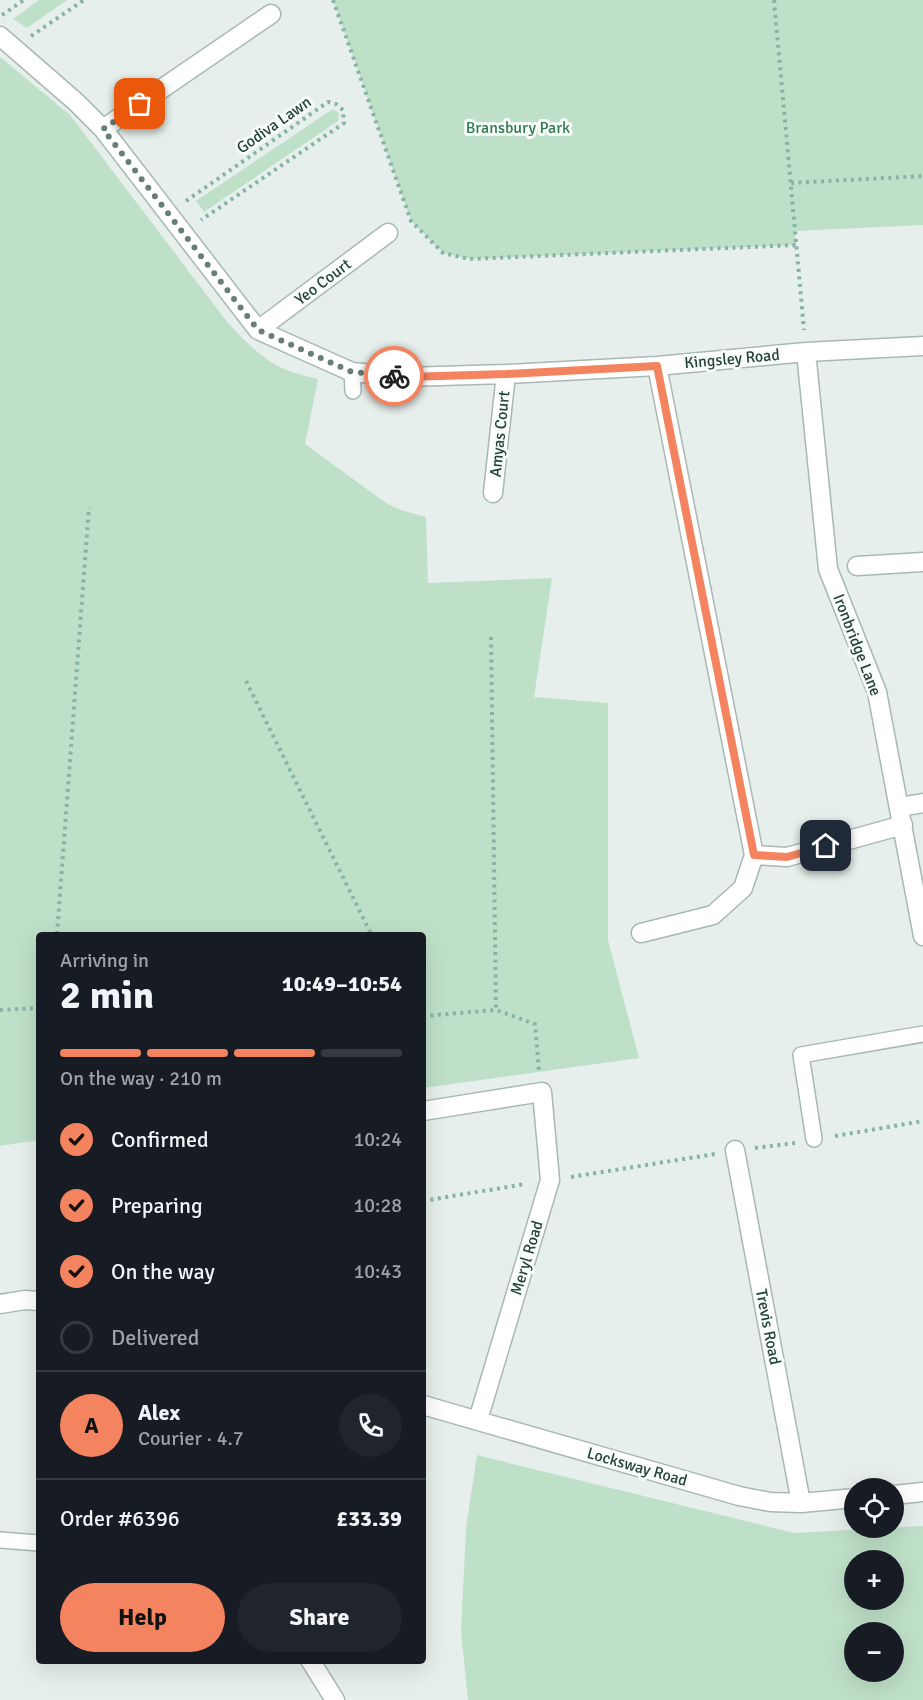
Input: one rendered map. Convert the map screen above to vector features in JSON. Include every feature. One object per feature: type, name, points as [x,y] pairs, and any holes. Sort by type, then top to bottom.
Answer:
[{"type":"street","points":[[103,129],[271,14]]},
{"type":"street","name":"Kingsley Road","points":[[7,42],[76,102],[103,129],[258,330],[352,372],[407,377],[506,374],[657,366],[806,352],[923,346]]},
{"type":"street","name":"Yeo Court","points":[[258,330],[388,233]]},
{"type":"street","name":"Ironbridge Lane","points":[[806,352],[828,569],[877,692],[923,936]]},
{"type":"street","points":[[641,933],[712,915],[743,888],[754,855],[657,366]]},
{"type":"street","name":"Amyas Court","points":[[493,493],[506,374]]},
{"type":"street","points":[[857,566],[923,562]]},
{"type":"street","points":[[754,855],[787,857],[902,816],[923,803]]},
{"type":"street","points":[[426,1111],[542,1092]]},
{"type":"street","name":"Meryl Road","points":[[478,1420],[550,1180],[542,1092]]},
{"type":"street","name":"Trevis Road","points":[[735,1150],[801,1503]]},
{"type":"street","points":[[0,1304],[36,1300]]},
{"type":"street","name":"Locksway Road","points":[[426,1406],[739,1496],[770,1502],[801,1503],[844,1499]]},
{"type":"street","points":[[904,1494],[923,1492]]},
{"type":"street","points":[[312,1664],[335,1700]]},
{"type":"lane","points":[[352,372],[353,391]]},
{"type":"lane","points":[[814,1139],[801,1055],[923,1034]]},
{"type":"lane","points":[[0,1540],[36,1542]]},
{"type":"path","points":[[0,17],[24,0]]},
{"type":"path","points":[[7,42],[84,0]]},
{"type":"path","points":[[333,0],[411,221],[443,253],[470,259],[796,245]]},
{"type":"path","points":[[774,0],[806,352]]},
{"type":"path","name":"Godiva Lawn","points":[[168,214],[328,102],[336,104],[343,110],[344,123],[183,232]]},
{"type":"path","points":[[790,183],[923,176]]},
{"type":"path","points":[[57,932],[90,507]]},
{"type":"path","points":[[491,637],[496,1010]]},
{"type":"path","points":[[246,681],[370,932]]},
{"type":"path","points":[[0,1010],[36,1008]]},
{"type":"path","points":[[426,1016],[496,1010],[535,1024],[542,1092]]},
{"type":"path","points":[[426,1201],[923,1121]]},
{"type":"green space","points":[[39,0],[67,0],[27,28],[13,19]]},
{"type":"green space","name":"Bransbury Park","points":[[333,0],[923,0],[923,225],[795,231],[796,245],[469,259],[443,253],[411,221]]},
{"type":"green space","points":[[0,57],[70,115],[240,336],[274,364],[318,379],[305,444],[386,503],[426,517],[428,583],[552,578],[534,697],[608,703],[608,940],[639,1058],[426,1088],[426,932],[36,932],[36,1140],[0,1146]]},
{"type":"green space","points":[[333,109],[339,113],[338,121],[204,212],[196,201]]},
{"type":"green space","points":[[477,1455],[794,1533],[844,1530],[844,1538],[904,1538],[904,1527],[923,1526],[923,1700],[468,1700],[461,1631],[466,1528]]},
{"type":"way so far","points":[[140,104],[103,129],[258,330],[352,372],[394,376]]},
{"type":"route","points":[[394,376],[506,374],[657,366],[754,855],[787,857],[826,846]]}]
